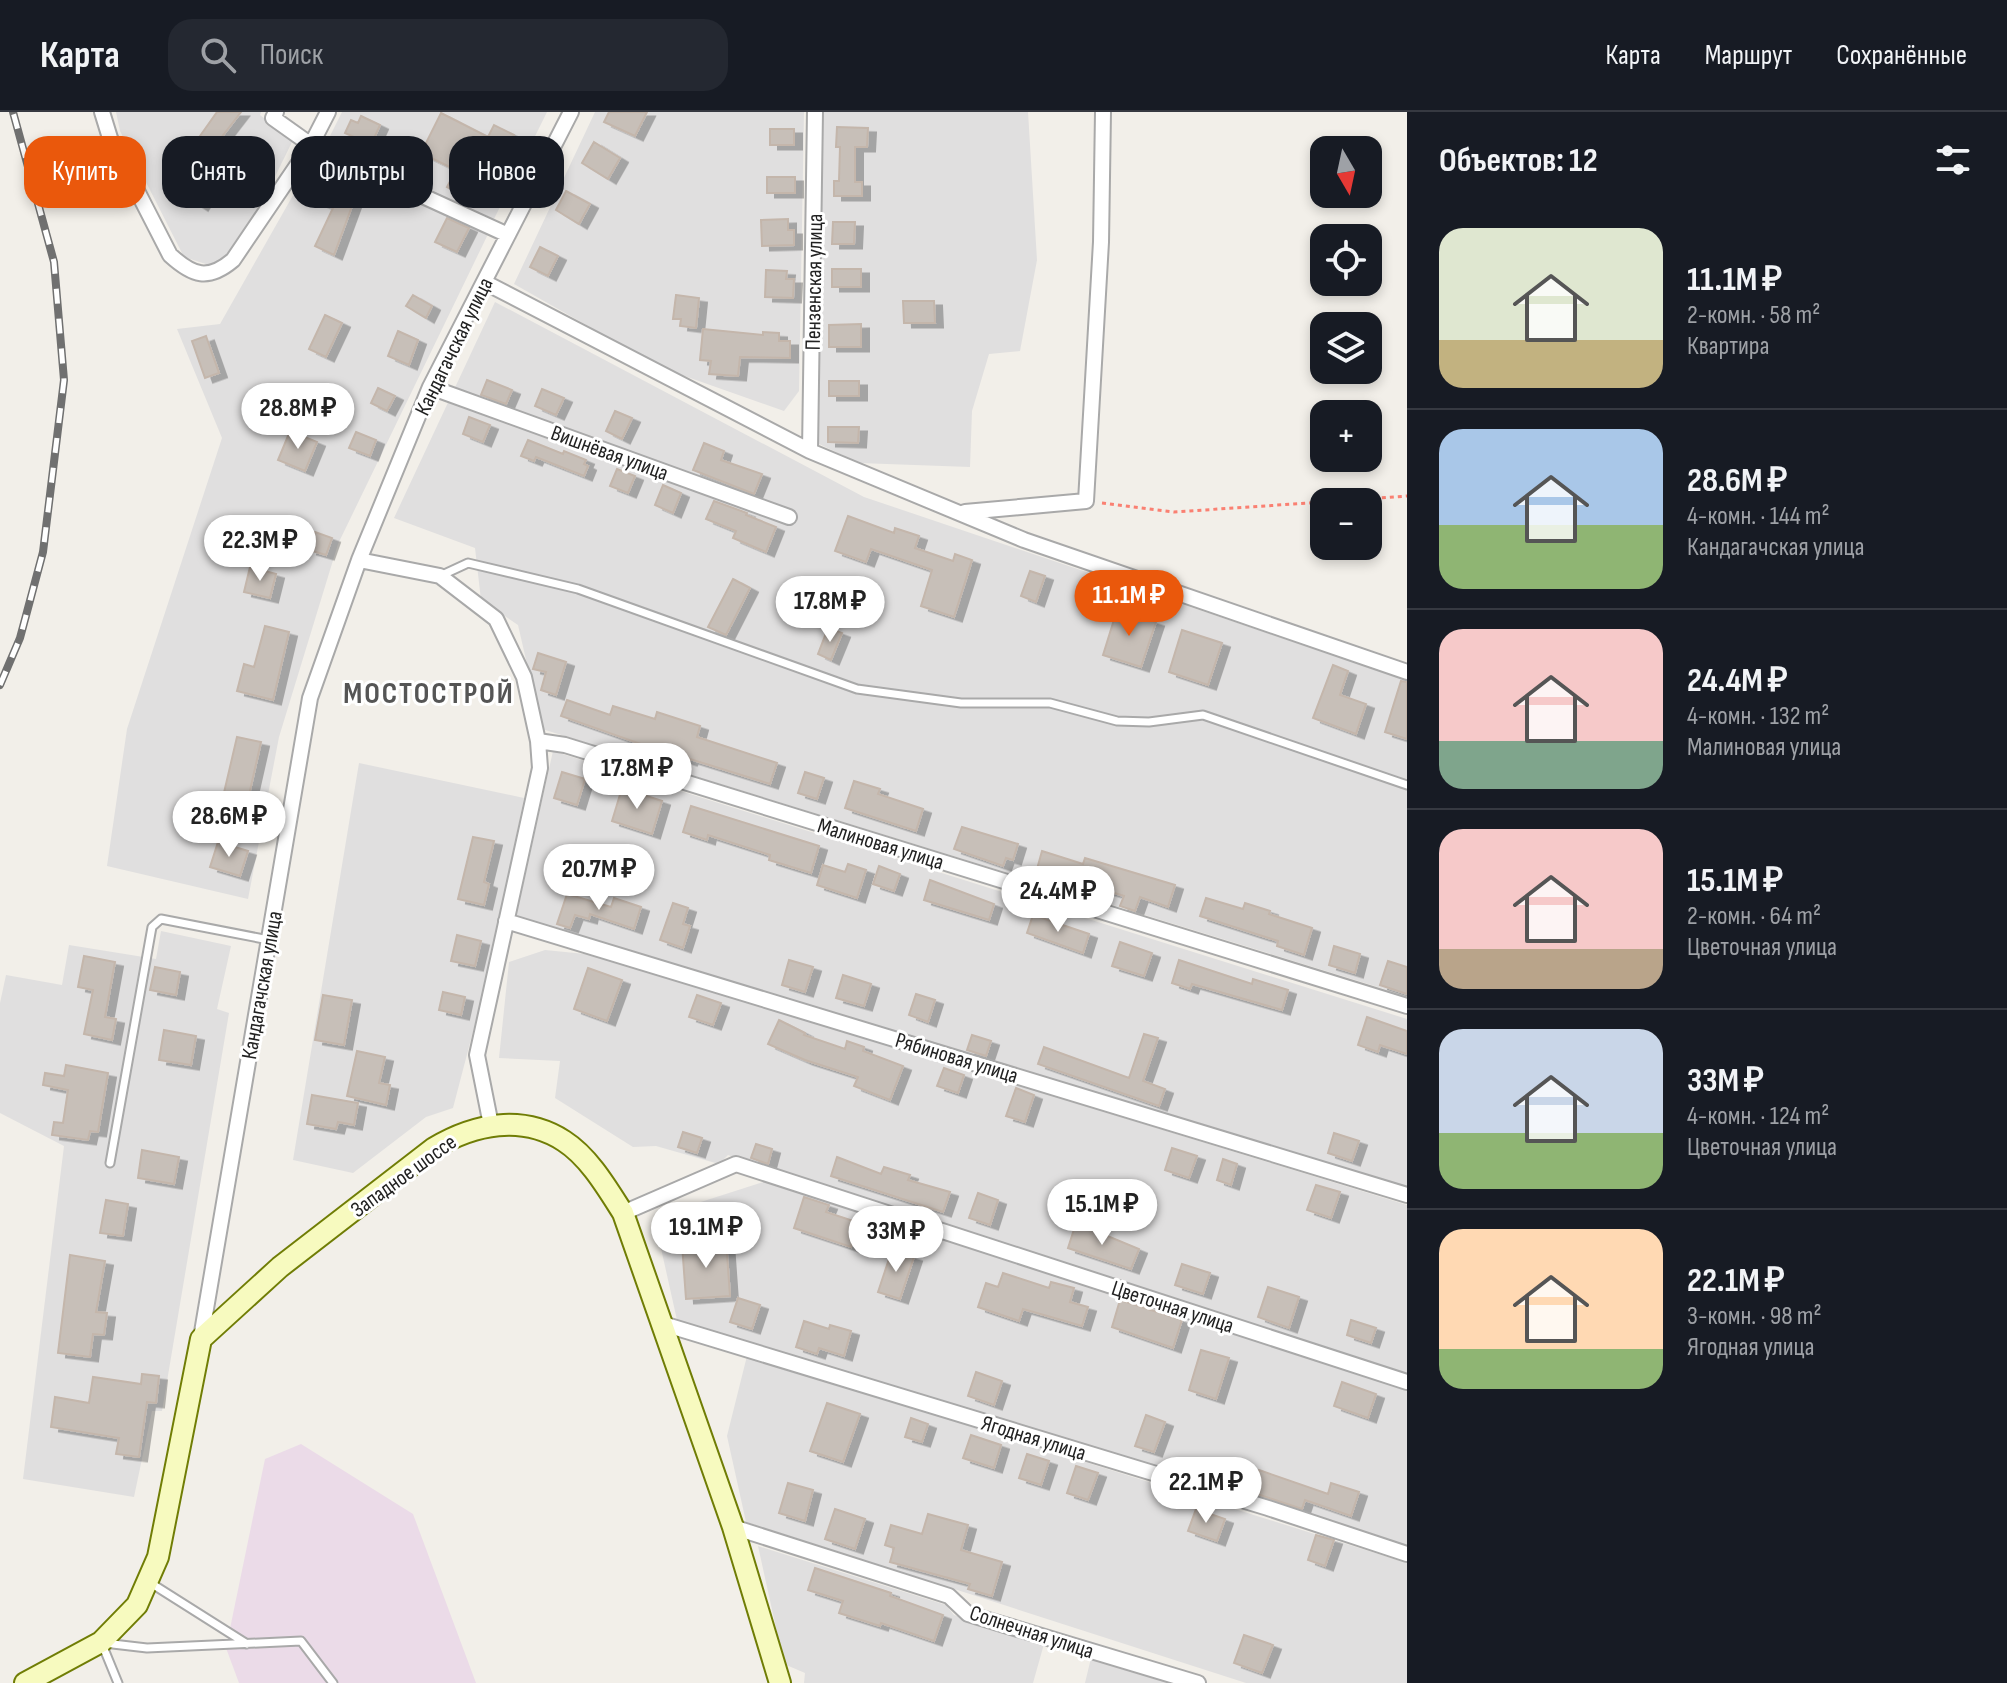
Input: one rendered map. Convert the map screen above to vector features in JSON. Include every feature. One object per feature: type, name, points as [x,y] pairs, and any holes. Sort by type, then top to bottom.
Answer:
[{"type":"main road","name":"Западное шоссе","points":[[201,1339],[280,1267],[434,1148],[459,1133],[491,1125],[530,1127],[564,1141],[592,1168],[623,1213],[733,1527],[780,1683]]},
{"type":"main road","points":[[25,1683],[101,1642],[137,1605],[158,1557],[201,1339]]},
{"type":"street","points":[[102,112],[110,138],[170,255],[185,269],[202,274],[220,271],[233,260],[291,174]]},
{"type":"street","points":[[276,112],[273,118],[298,136]]},
{"type":"street","points":[[316,136],[328,112]]},
{"type":"street","name":"Кандагачская улица","points":[[201,1339],[310,698],[359,560],[430,387],[571,112]]},
{"type":"street","name":"Пензенская улица","points":[[810,451],[815,112]]},
{"type":"street","points":[[960,512],[1086,501],[1101,242],[1103,112]]},
{"type":"street","points":[[433,201],[508,235]]},
{"type":"street","points":[[484,282],[810,451],[1024,540],[1407,672]]},
{"type":"street","name":"Вишнёвая улица","points":[[430,387],[789,517]]},
{"type":"street","points":[[359,560],[440,576],[496,619],[524,677],[538,741],[540,768],[477,1055],[491,1125]]},
{"type":"street","name":"Малиновая улица","points":[[538,741],[580,749],[1407,1006]]},
{"type":"street","name":"Рябиновая улица","points":[[506,921],[1407,1195]]},
{"type":"street","name":"Цветочная улица","points":[[623,1213],[736,1164],[1407,1382]]},
{"type":"street","name":"Ягодная улица","points":[[660,1323],[1268,1508],[1407,1554]]},
{"type":"street","name":"Солнечная улица","points":[[733,1527],[949,1596],[968,1614],[1198,1683]]},
{"type":"lane","points":[[440,576],[468,563],[578,589],[857,689],[961,703],[1050,703],[1117,721],[1149,722],[1203,715],[1407,785]]},
{"type":"lane","points":[[110,1163],[152,927],[161,919],[269,940]]},
{"type":"lane","points":[[147,1581],[247,1644]]},
{"type":"lane","points":[[118,1683],[101,1642],[147,1648],[301,1641],[333,1683]]},
{"type":"path","points":[[1382,498],[1407,496]]},
{"type":"path","points":[[1086,501],[1174,512],[1310,503]]},
{"type":"shaded area","points":[[116,112],[261,112],[260,115],[291,138],[291,144],[275,177],[275,136],[162,136],[162,208],[258,208],[224,258],[209,265],[184,257],[146,182],[146,136],[123,136]]},
{"type":"shaded area","points":[[342,112],[547,112],[535,136],[449,136],[449,199],[433,192],[433,136],[330,136]]},
{"type":"shaded area","points":[[595,112],[804,112],[799,391],[784,411],[662,368],[514,284],[550,208],[564,208],[564,178]]},
{"type":"shaded area","points":[[821,112],[1028,112],[1037,260],[1020,351],[989,354],[972,411],[970,467],[859,463],[817,443]]},
{"type":"shaded area","points":[[291,199],[291,208],[433,207],[490,230],[338,544],[279,737],[248,899],[107,866],[127,729],[222,438],[177,329],[220,324]]},
{"type":"shaded area","points":[[469,208],[499,208],[494,219]]},
{"type":"shaded area","points":[[495,302],[864,497],[1407,680],[1407,996],[542,729],[518,625],[481,600],[475,548],[394,518]]},
{"type":"shaded area","points":[[553,751],[1407,1019],[1407,1188],[516,917]]},
{"type":"shaded area","points":[[359,763],[524,798],[488,974],[453,1108],[426,1117],[353,1173],[293,1160]]},
{"type":"shaded area","points":[[161,931],[231,946],[217,1009],[229,1013],[162,1411],[152,1411],[134,1497],[23,1479],[64,1146],[0,1113],[0,1003],[6,975],[62,985],[69,945],[156,959]]},
{"type":"shaded area","points":[[545,950],[595,955],[1407,1205],[1407,1375],[728,1155],[719,1164],[656,1146],[633,1147],[555,1098],[560,1061],[499,1058],[509,962]]},
{"type":"shaded area","points":[[766,1181],[1407,1387],[1407,1546],[677,1320],[654,1217]]},
{"type":"shaded area","points":[[747,1356],[1407,1563],[1407,1683],[1246,1683],[746,1522],[727,1436]]},
{"type":"shaded area","points":[[301,1444],[413,1514],[476,1683],[239,1683],[226,1648],[265,1459]]},
{"type":"shaded area","points":[[758,1546],[946,1605],[954,1615],[1044,1644],[1033,1683],[804,1683],[805,1673],[784,1664]]},
{"type":"shaded area","points":[[1091,1658],[1170,1683],[1085,1683]]},
{"type":"building","points":[[217,112],[241,112],[223,136],[200,136]]},
{"type":"building","points":[[609,112],[647,112],[635,136],[604,122]]},
{"type":"building","points":[[441,113],[486,136],[449,136],[449,167],[433,159],[433,136],[430,136]]},
{"type":"building","points":[[361,116],[380,125],[375,136],[345,133],[351,120],[358,123]]},
{"type":"building","points":[[494,125],[514,136],[488,136]]},
{"type":"building","points":[[837,127],[868,128],[867,147],[855,147],[855,182],[862,182],[862,196],[834,196],[834,181],[839,181]]},
{"type":"building","points":[[770,129],[794,129],[794,145],[770,145]]},
{"type":"building","points":[[594,142],[620,158],[608,179],[582,163]]},
{"type":"building","points":[[767,177],[795,177],[795,193],[767,193]]},
{"type":"building","points":[[566,191],[590,204],[579,224],[556,210],[564,208]]},
{"type":"building","points":[[333,208],[351,208],[334,255],[315,246]]},
{"type":"building","points":[[447,218],[469,228],[457,252],[435,242]]},
{"type":"building","points":[[788,219],[788,230],[794,230],[794,245],[762,246],[761,220]]},
{"type":"building","points":[[833,222],[855,222],[854,244],[832,244]]},
{"type":"building","points":[[540,247],[558,256],[548,276],[530,267]]},
{"type":"building","points":[[832,269],[861,269],[861,287],[832,287]]},
{"type":"building","points":[[766,270],[787,271],[786,279],[794,279],[793,298],[765,297]]},
{"type":"building","points":[[413,295],[432,306],[426,318],[406,306]]},
{"type":"building","points":[[676,295],[699,298],[696,328],[680,326],[681,319],[673,319]]},
{"type":"building","points":[[903,301],[934,301],[935,323],[904,323]]},
{"type":"building","points":[[325,315],[342,323],[326,357],[309,349]]},
{"type":"building","points":[[861,324],[861,347],[829,347],[829,325]]},
{"type":"building","points":[[703,329],[763,335],[763,332],[779,333],[779,341],[790,341],[790,358],[740,357],[738,376],[709,374],[711,361],[700,360]]},
{"type":"building","points":[[398,331],[418,340],[409,365],[388,356]]},
{"type":"building","points":[[206,336],[219,373],[205,378],[192,341]]},
{"type":"building","points":[[487,380],[512,390],[506,404],[481,395]]},
{"type":"building","points":[[829,381],[859,381],[859,396],[829,396]]},
{"type":"building","points":[[378,388],[395,396],[387,411],[371,403]]},
{"type":"building","points":[[542,389],[564,398],[556,415],[535,406]]},
{"type":"building","points":[[615,411],[632,418],[622,439],[606,431]]},
{"type":"building","points":[[469,417],[490,425],[483,442],[463,434]]},
{"type":"building","points":[[828,427],[859,427],[858,443],[828,442]]},
{"type":"building","points":[[290,431],[317,442],[305,471],[278,460]]},
{"type":"building","points":[[356,432],[376,440],[370,456],[349,448]]},
{"type":"building","points":[[528,440],[586,460],[584,464],[588,466],[584,476],[536,457],[534,461],[521,456]]},
{"type":"building","points":[[704,443],[724,451],[721,460],[762,474],[754,494],[693,470]]},
{"type":"building","points":[[617,469],[635,476],[628,493],[610,486]]},
{"type":"building","points":[[663,485],[681,493],[673,513],[655,505]]},
{"type":"building","points":[[714,501],[776,527],[766,552],[733,538],[736,531],[706,519]]},
{"type":"building","points":[[848,516],[894,533],[895,528],[919,536],[915,548],[953,561],[955,554],[972,560],[954,617],[921,606],[932,570],[871,549],[866,562],[835,551]]},
{"type":"building","points":[[315,532],[332,538],[326,555],[309,550]]},
{"type":"building","points":[[250,567],[276,574],[270,598],[244,592]]},
{"type":"building","points":[[1030,571],[1045,576],[1036,602],[1021,596]]},
{"type":"building","points":[[733,579],[750,588],[726,635],[708,627]]},
{"type":"building","points":[[1117,610],[1156,622],[1141,667],[1103,655]]},
{"type":"building","points":[[265,626],[289,632],[273,700],[237,691],[244,664],[254,667]]},
{"type":"building","points":[[828,628],[842,633],[831,660],[818,654]]},
{"type":"building","points":[[1182,630],[1222,643],[1208,685],[1169,672]]},
{"type":"building","points":[[538,653],[566,662],[556,695],[541,690],[546,672],[533,669]]},
{"type":"building","points":[[1333,665],[1348,671],[1340,695],[1366,704],[1356,734],[1313,718]]},
{"type":"building","points":[[1401,681],[1407,682],[1407,739],[1385,732]]},
{"type":"building","points":[[567,700],[610,715],[613,706],[655,719],[657,712],[700,726],[697,737],[777,763],[770,784],[689,761],[561,716]]},
{"type":"building","points":[[237,737],[261,742],[249,795],[254,796],[248,820],[219,814]]},
{"type":"building","points":[[562,772],[585,779],[577,805],[554,798]]},
{"type":"building","points":[[805,772],[824,778],[817,799],[798,793]]},
{"type":"building","points":[[854,781],[880,789],[878,794],[923,809],[916,831],[845,808]]},
{"type":"building","points":[[622,788],[662,801],[652,834],[612,821]]},
{"type":"building","points":[[691,806],[819,846],[811,873],[769,860],[770,855],[708,835],[707,840],[683,832]]},
{"type":"building","points":[[962,827],[1018,844],[1013,860],[1006,858],[1003,866],[954,849]]},
{"type":"building","points":[[473,837],[494,841],[484,882],[489,884],[484,905],[458,899]]},
{"type":"building","points":[[218,842],[248,851],[240,876],[210,867]]},
{"type":"building","points":[[1042,851],[1083,864],[1085,858],[1175,885],[1168,907],[1140,897],[1135,911],[1120,906],[1124,896],[1037,869]]},
{"type":"building","points":[[848,864],[866,870],[857,898],[817,885],[823,865],[845,872]]},
{"type":"building","points":[[879,866],[900,874],[894,891],[873,884]]},
{"type":"building","points":[[930,880],[994,904],[989,920],[924,900]]},
{"type":"building","points":[[567,894],[611,907],[614,898],[641,907],[634,929],[590,914],[589,919],[575,915],[570,928],[557,924]]},
{"type":"building","points":[[1206,898],[1243,909],[1245,903],[1312,928],[1304,955],[1277,946],[1278,941],[1200,916]]},
{"type":"building","points":[[673,903],[688,908],[683,924],[690,926],[683,948],[660,940]]},
{"type":"building","points":[[1033,915],[1089,934],[1083,953],[1027,933]]},
{"type":"building","points":[[457,935],[481,941],[475,966],[451,961]]},
{"type":"building","points":[[1120,942],[1152,953],[1144,976],[1112,966]]},
{"type":"building","points":[[1334,946],[1360,954],[1355,973],[1329,965]]},
{"type":"building","points":[[84,956],[115,962],[105,1017],[116,1019],[112,1040],[84,1034],[93,990],[78,987]]},
{"type":"building","points":[[789,960],[813,967],[805,992],[782,985]]},
{"type":"building","points":[[1179,960],[1252,984],[1253,979],[1288,990],[1282,1010],[1192,984],[1190,989],[1172,983]]},
{"type":"building","points":[[1388,961],[1407,967],[1407,994],[1380,985]]},
{"type":"building","points":[[155,967],[180,972],[176,995],[150,990]]},
{"type":"building","points":[[588,968],[622,980],[607,1021],[574,1009]]},
{"type":"building","points":[[843,975],[871,984],[864,1006],[836,998]]},
{"type":"building","points":[[443,992],[465,997],[461,1015],[439,1010]]},
{"type":"building","points":[[916,994],[935,1000],[928,1022],[909,1015]]},
{"type":"building","points":[[323,995],[352,1000],[344,1045],[315,1040]]},
{"type":"building","points":[[697,995],[721,1003],[713,1025],[689,1017]]},
{"type":"building","points":[[1367,1017],[1407,1031],[1407,1054],[1380,1045],[1378,1052],[1358,1045]]},
{"type":"building","points":[[779,1020],[804,1035],[845,1049],[847,1041],[864,1047],[863,1051],[903,1066],[890,1100],[854,1086],[858,1077],[768,1044]]},
{"type":"building","points":[[164,1030],[196,1036],[191,1065],[159,1060]]},
{"type":"building","points":[[1144,1034],[1158,1038],[1143,1081],[1165,1089],[1159,1106],[1038,1064],[1044,1047],[1129,1078]]},
{"type":"building","points":[[972,1035],[991,1041],[986,1056],[967,1050]]},
{"type":"building","points":[[357,1051],[385,1057],[379,1083],[390,1085],[386,1105],[347,1096]]},
{"type":"building","points":[[66,1065],[108,1073],[98,1132],[90,1131],[88,1140],[52,1135],[54,1122],[63,1123],[68,1090],[43,1085],[45,1073],[64,1076]]},
{"type":"building","points":[[944,1068],[964,1075],[958,1093],[937,1086]]},
{"type":"building","points":[[1016,1088],[1034,1095],[1025,1122],[1006,1116]]},
{"type":"building","points":[[312,1095],[358,1103],[354,1125],[338,1122],[336,1129],[307,1124]]},
{"type":"building","points":[[683,1132],[702,1138],[697,1153],[678,1147]]},
{"type":"building","points":[[1334,1133],[1359,1141],[1352,1161],[1328,1153]]},
{"type":"building","points":[[756,1144],[772,1149],[768,1164],[751,1158]]},
{"type":"building","points":[[1172,1148],[1197,1156],[1189,1178],[1165,1170]]},
{"type":"building","points":[[142,1150],[179,1157],[174,1184],[138,1178]]},
{"type":"building","points":[[837,1157],[881,1174],[884,1167],[910,1175],[908,1180],[950,1192],[943,1212],[831,1176]]},
{"type":"building","points":[[1223,1159],[1237,1164],[1231,1185],[1217,1180]]},
{"type":"building","points":[[1316,1185],[1340,1192],[1331,1218],[1307,1210]]},
{"type":"building","points":[[978,1193],[998,1200],[990,1225],[969,1218]]},
{"type":"building","points":[[804,1197],[829,1205],[826,1212],[859,1223],[851,1247],[794,1228]]},
{"type":"building","points":[[106,1200],[128,1204],[123,1236],[100,1233]]},
{"type":"building","points":[[1076,1223],[1139,1249],[1131,1269],[1068,1248]]},
{"type":"building","points":[[726,1240],[730,1296],[686,1299],[682,1244]]},
{"type":"building","points":[[892,1250],[914,1257],[900,1299],[878,1292]]},
{"type":"building","points":[[70,1255],[105,1261],[96,1312],[107,1313],[104,1335],[93,1334],[90,1357],[58,1353]]},
{"type":"building","points":[[1182,1264],[1210,1273],[1203,1294],[1175,1285]]},
{"type":"building","points":[[1003,1273],[1049,1288],[1051,1282],[1074,1288],[1070,1302],[1088,1307],[1082,1326],[1023,1309],[1019,1321],[978,1307],[986,1283],[998,1287]]},
{"type":"building","points":[[1268,1287],[1299,1297],[1289,1328],[1258,1317]]},
{"type":"building","points":[[738,1298],[760,1305],[752,1329],[730,1322]]},
{"type":"building","points":[[1120,1300],[1182,1320],[1173,1348],[1112,1327]]},
{"type":"building","points":[[1351,1320],[1376,1328],[1371,1343],[1347,1335]]},
{"type":"building","points":[[804,1321],[829,1329],[830,1325],[851,1331],[844,1356],[819,1348],[817,1354],[796,1347]]},
{"type":"building","points":[[1201,1350],[1229,1358],[1216,1399],[1189,1390]]},
{"type":"building","points":[[976,1372],[1002,1381],[994,1405],[968,1396]]},
{"type":"building","points":[[142,1374],[159,1376],[156,1403],[147,1402],[139,1457],[116,1454],[119,1438],[51,1427],[55,1397],[89,1403],[93,1377],[141,1384]]},
{"type":"building","points":[[1342,1382],[1376,1394],[1368,1418],[1334,1406]]},
{"type":"building","points":[[827,1403],[860,1414],[843,1462],[810,1451]]},
{"type":"building","points":[[1146,1415],[1165,1422],[1154,1452],[1135,1446]]},
{"type":"building","points":[[911,1418],[928,1424],[922,1442],[905,1437]]},
{"type":"building","points":[[971,1435],[1001,1445],[994,1468],[963,1458]]},
{"type":"building","points":[[1027,1454],[1049,1461],[1041,1485],[1019,1478]]},
{"type":"building","points":[[1076,1466],[1098,1473],[1088,1500],[1067,1493]]},
{"type":"building","points":[[1259,1470],[1328,1494],[1331,1483],[1359,1492],[1351,1516],[1305,1500],[1302,1509],[1251,1492]]},
{"type":"building","points":[[788,1483],[813,1490],[805,1521],[779,1513]]},
{"type":"building","points":[[835,1509],[865,1519],[855,1549],[825,1539]]},
{"type":"building","points":[[1196,1509],[1225,1519],[1217,1541],[1188,1531]]},
{"type":"building","points":[[928,1514],[968,1525],[961,1550],[1002,1562],[992,1596],[968,1589],[970,1584],[890,1562],[894,1548],[885,1545],[891,1525],[922,1534]]},
{"type":"building","points":[[1316,1535],[1334,1540],[1325,1566],[1308,1560]]},
{"type":"building","points":[[815,1568],[891,1593],[890,1596],[943,1615],[934,1641],[839,1613],[843,1601],[808,1590]]},
{"type":"building","points":[[1244,1635],[1273,1645],[1262,1673],[1234,1663]]},
{"type":"railway","points":[[0,685],[20,638],[43,552],[64,380],[54,262],[13,112]]},
{"type":"district","name":"МОСТОСТРОЙ","points":[[429,693]]}]
